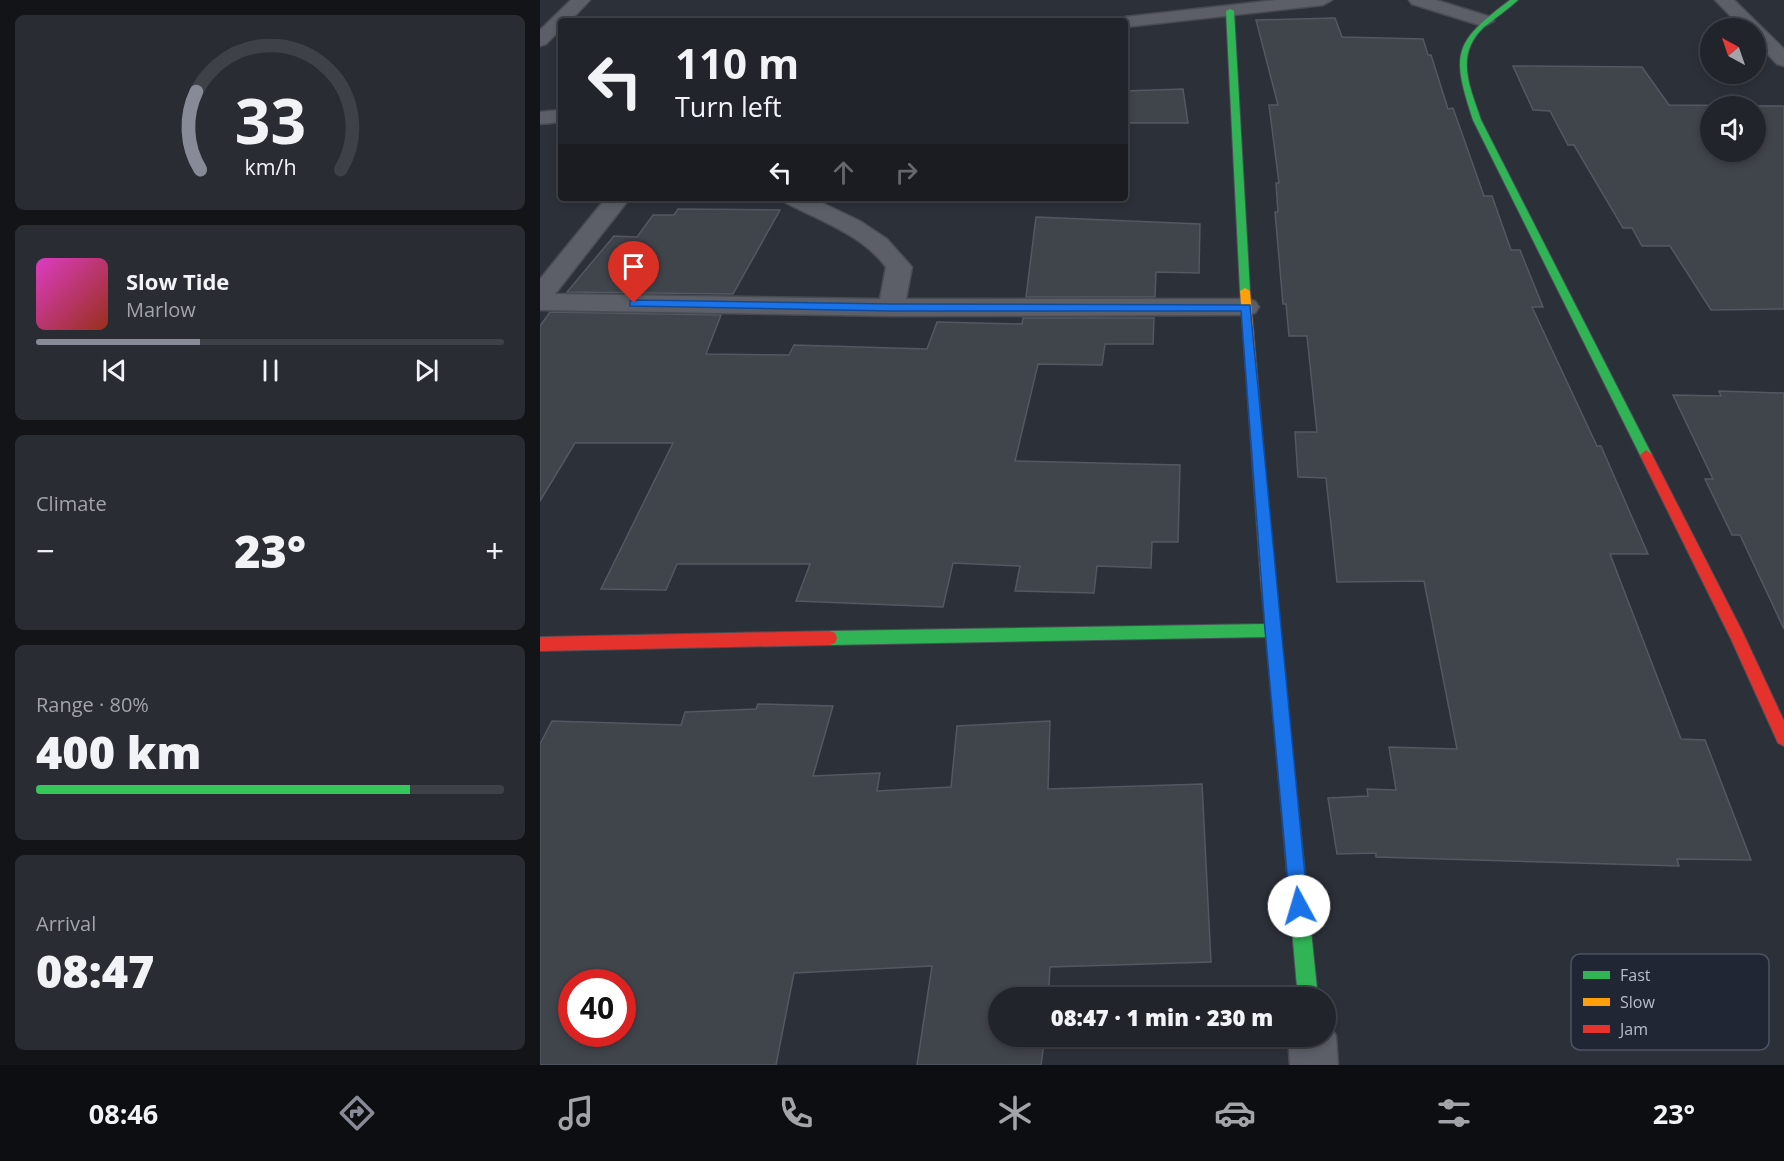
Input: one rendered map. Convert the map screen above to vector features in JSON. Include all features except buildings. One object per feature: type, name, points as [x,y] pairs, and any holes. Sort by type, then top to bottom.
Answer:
[{"type":"street","points":[[563,18],[581,0]]},
{"type":"street","points":[[1128,22],[1323,0]]},
{"type":"street","points":[[1418,0],[1485,21]]},
{"type":"street","points":[[1514,0],[1471,34],[1461,50],[1460,69],[1477,120],[1737,636],[1784,738]]},
{"type":"street","points":[[1724,0],[1742,18]]},
{"type":"street","points":[[1230,11],[1246,307],[1272,630],[1307,987]]},
{"type":"street","points":[[541,39],[558,22]]},
{"type":"street","points":[[1766,42],[1784,60]]},
{"type":"street","points":[[540,117],[558,116]]},
{"type":"street","points":[[540,296],[616,201]]},
{"type":"street","points":[[800,201],[843,222],[890,253],[899,267],[891,308]]},
{"type":"street","points":[[540,302],[891,308],[1246,307]]},
{"type":"street","points":[[540,645],[1272,630]]},
{"type":"street","points":[[1313,1047],[1314,1065]]},
{"type":"traffic: fast","points":[[1514,0],[1480,27],[1464,50],[1462,63],[1469,97],[1477,120],[1646,455]]},
{"type":"traffic: fast","points":[[1230,11],[1245,291]]},
{"type":"traffic: fast","points":[[1268,584],[1307,987]]},
{"type":"traffic: fast","points":[[830,638],[1272,630]]},
{"type":"traffic: slow","points":[[1245,291],[1268,584]]},
{"type":"traffic: jam","points":[[1646,455],[1737,636],[1784,738]]},
{"type":"traffic: jam","points":[[540,644],[830,638]]},
{"type":"route","points":[[634,303],[891,308],[1246,307],[1272,630],[1299,906]]}]
